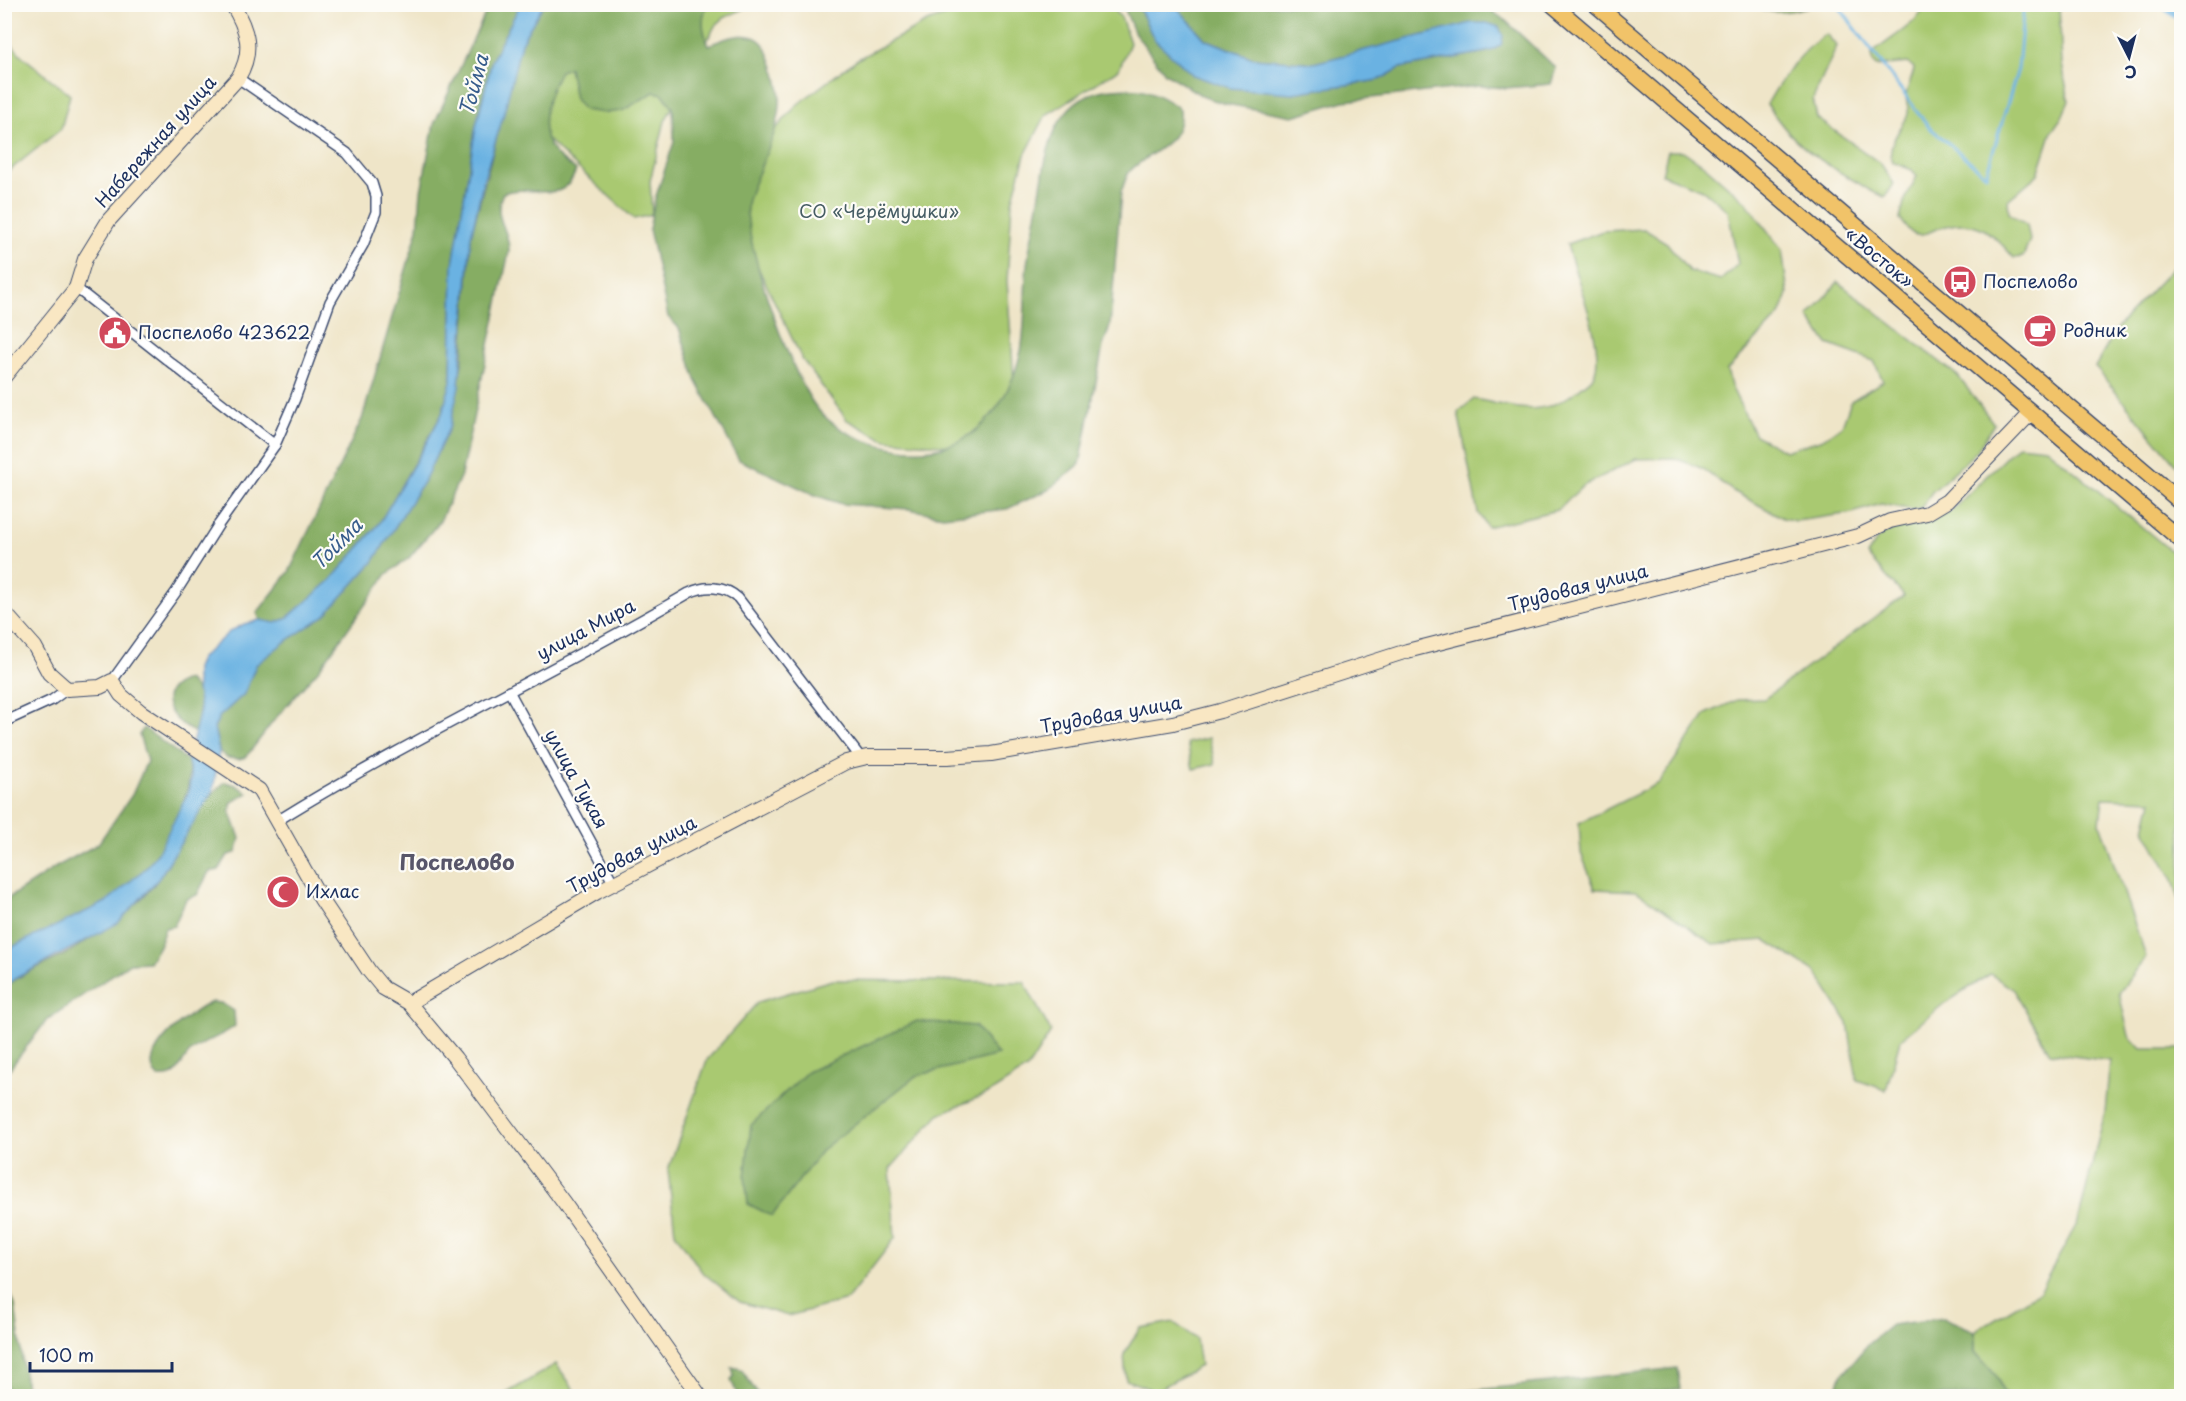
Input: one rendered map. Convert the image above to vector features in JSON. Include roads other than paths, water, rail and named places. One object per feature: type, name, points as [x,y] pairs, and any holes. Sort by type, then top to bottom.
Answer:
[{"type":"main road","name":"«Восток»","points":[[1551,4],[2181,541]]},
{"type":"main road","name":"«Восток»","points":[[1595,4],[2181,503]]},
{"type":"street","points":[[232,4],[247,33],[249,47],[246,64],[238,78]]},
{"type":"street","name":"Набережная улица","points":[[4,377],[76,288],[85,260],[109,220],[238,78],[347,153],[372,183],[376,196],[376,212],[371,227],[330,302],[295,399],[275,445],[219,524],[176,592],[112,681]]},
{"type":"street","points":[[76,288],[275,445]]},
{"type":"street","name":"Трудовая улица","points":[[409,1003],[614,884],[830,770],[861,758],[991,754],[1173,723],[1220,711],[1407,651],[1858,536],[1890,521],[1927,513],[1947,501],[2031,413]]},
{"type":"street","name":"улица Мира","points":[[277,821],[331,788],[689,592],[720,588],[738,598],[861,758]]},
{"type":"street","points":[[4,612],[34,647],[49,673],[67,688]]},
{"type":"street","points":[[4,722],[52,700],[67,688],[100,687],[112,681],[121,695],[141,712],[247,779],[259,790],[321,899],[369,971],[383,988],[409,1003],[454,1058],[564,1203],[700,1396]]},
{"type":"street","name":"улица Тукая","points":[[509,691],[614,884]]},
{"type":"water","points":[[520,5],[543,5],[521,43],[503,117],[484,178],[471,236],[459,386],[450,426],[425,479],[373,562],[325,615],[256,665],[244,694],[219,717],[214,728],[219,751],[213,791],[159,878],[118,923],[14,979],[5,988],[4,955],[16,945],[106,902],[146,868],[157,854],[188,793],[191,778],[188,761],[200,710],[196,668],[200,659],[229,632],[244,624],[260,620],[275,623],[286,619],[330,581],[379,524],[442,414],[451,382],[453,265],[476,126],[492,60]]},
{"type":"water","points":[[1138,5],[1175,5],[1205,39],[1253,58],[1314,63],[1471,23],[1487,23],[1499,27],[1503,36],[1501,45],[1491,51],[1400,68],[1379,80],[1292,93],[1230,88],[1193,75],[1154,39]]},
{"type":"waterway","points":[[1837,4],[1929,127],[1986,175],[2018,69],[2024,4]]},
{"type":"waterway","points":[[2164,4],[2182,18]]},
{"type":"place","name":"Поспелово","points":[[1960,282]]},
{"type":"place","name":"Родник","points":[[2040,331]]},
{"type":"place","name":"Поспелово 423622","points":[[115,333]]},
{"type":"place","name":"Ихлас","points":[[283,892]]},
{"type":"district","name":"Поспелово","points":[[457,863]]},
{"type":"water label","name":"Тойма","points":[[474,85]]},
{"type":"water label","name":"Тойма","points":[[337,544]]},
{"type":"park label","name":"СО «Черёмушки»","points":[[879,212]]}]
